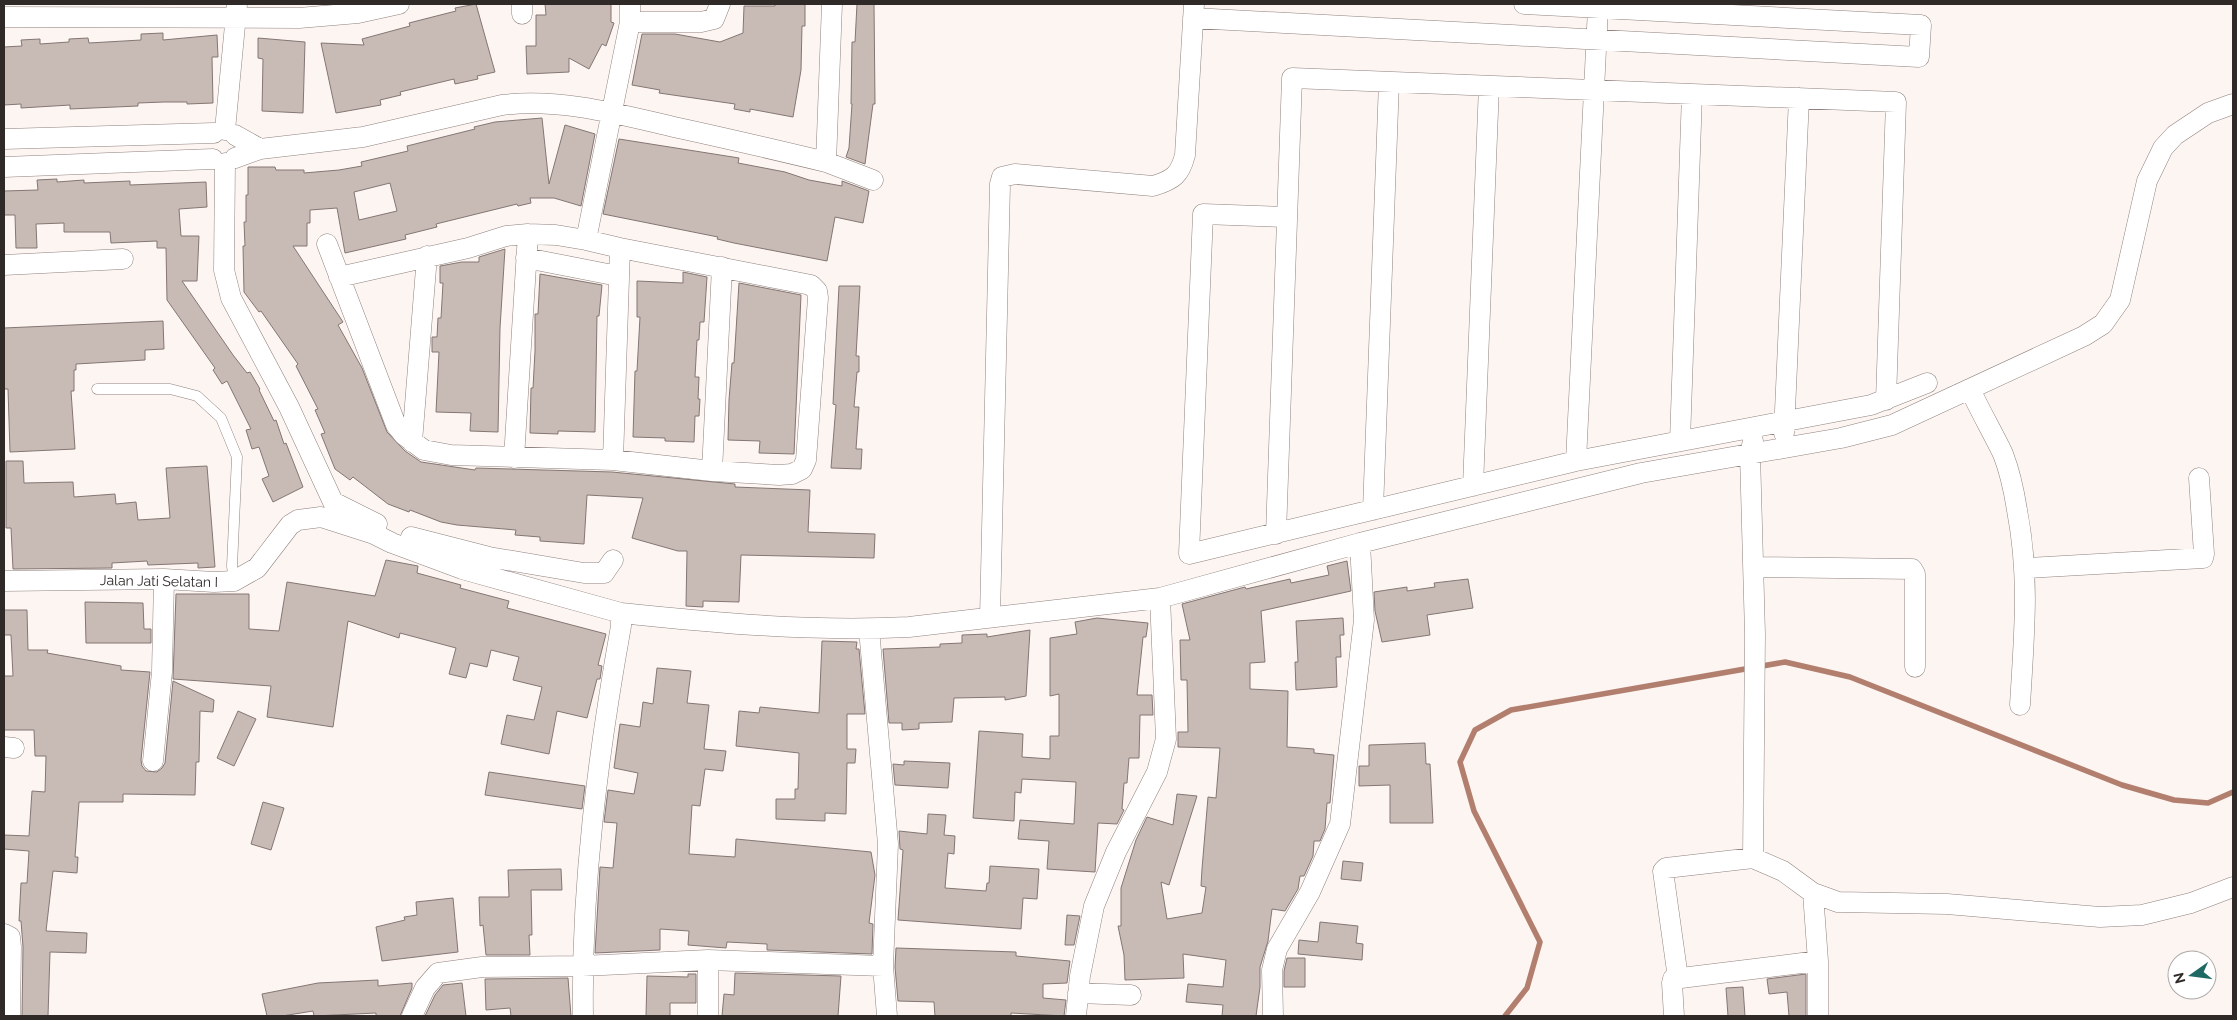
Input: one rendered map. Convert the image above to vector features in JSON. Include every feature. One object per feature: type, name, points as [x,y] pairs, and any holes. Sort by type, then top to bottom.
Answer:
[{"type":"street","points":[[4,17],[236,10],[299,18],[358,8],[399,4]]},
{"type":"street","points":[[586,240],[630,13],[701,22],[714,20],[720,4]]},
{"type":"street","points":[[826,162],[832,4]]},
{"type":"street","points":[[990,617],[998,234],[1002,177],[1015,174],[1153,186],[1170,180],[1182,168],[1185,155],[1193,11],[1596,39],[1919,57],[1920,49],[1921,25],[1524,4]]},
{"type":"street","points":[[1576,461],[1598,8]]},
{"type":"street","points":[[225,133],[236,10]]},
{"type":"street","points":[[1276,534],[1292,78],[1896,102],[1886,400]]},
{"type":"street","points":[[1373,510],[1389,82]]},
{"type":"street","points":[[1473,486],[1490,86]]},
{"type":"street","points":[[1680,441],[1692,94]]},
{"type":"street","points":[[1783,448],[1799,98]]},
{"type":"street","points":[[4,168],[224,160],[260,149],[363,137],[502,105],[550,103],[611,112],[826,162],[873,180]]},
{"type":"street","name":"Jalan Jati Selatan I","points":[[4,581],[164,579],[214,582],[234,581],[257,568],[290,525],[298,520],[322,517],[347,524],[462,569],[620,613],[739,626],[869,629],[909,627],[1160,598],[1360,542],[1641,473],[1841,438],[1892,425],[2084,336],[2104,324],[2120,300],[2146,181],[2163,148],[2175,135],[2208,113],[2233,104]]},
{"type":"street","points":[[224,160],[209,155],[208,143],[225,133]]},
{"type":"street","points":[[224,160],[240,147],[225,133]]},
{"type":"street","points":[[4,139],[225,133],[260,149]]},
{"type":"street","points":[[224,160],[224,270],[230,298],[289,407],[333,502],[392,532],[489,556],[584,573],[604,573],[613,560]]},
{"type":"street","points":[[1287,217],[1203,214],[1189,554],[1576,461],[1871,405],[1927,383]]},
{"type":"street","points":[[514,458],[528,234]]},
{"type":"street","points":[[327,244],[339,277],[396,425],[412,442],[424,450],[438,454],[613,460],[712,471],[779,475],[792,474],[802,469],[806,460],[818,298],[817,291],[811,286],[586,240],[556,235],[528,234],[506,236],[468,248],[339,277]]},
{"type":"street","points":[[613,460],[620,248]]},
{"type":"street","points":[[412,442],[427,256]]},
{"type":"street","points":[[526,258],[618,276]]},
{"type":"street","points":[[4,265],[123,259]]},
{"type":"street","points":[[712,471],[722,267]]},
{"type":"street","points":[[1970,389],[2003,454],[2012,485],[2026,568],[2026,610],[2020,705]]},
{"type":"street","points":[[1753,858],[1755,634],[1750,454],[1756,427]]},
{"type":"street","points":[[2026,568],[2203,558],[2199,478]]},
{"type":"street","points":[[1273,1016],[1272,970],[1277,949],[1310,892],[1340,824],[1364,620],[1360,542]]},
{"type":"street","points":[[1754,567],[1912,569],[1916,574],[1915,667]]},
{"type":"street","points":[[154,761],[162,672],[164,579]]},
{"type":"street","points":[[1076,1016],[1078,993],[1094,906],[1116,852],[1157,772],[1166,739],[1160,598]]},
{"type":"street","points":[[583,1016],[582,966],[591,822],[620,626],[620,613]]},
{"type":"street","points":[[869,629],[888,844],[883,966],[887,1016]]},
{"type":"street","points":[[1678,978],[1664,869],[1753,858],[1783,871],[1813,893],[1826,899],[1845,902],[1947,904],[2100,917],[2142,916],[2191,903],[2233,887]]},
{"type":"street","points":[[1813,893],[1818,961],[1818,1016]]},
{"type":"street","points":[[4,934],[10,937],[11,947],[10,1016]]},
{"type":"street","points":[[412,1016],[425,988],[438,973],[482,967],[582,966],[708,960],[883,966]]},
{"type":"street","points":[[708,960],[708,1016]]},
{"type":"street","points":[[1674,1016],[1672,981],[1678,978],[1818,961]]},
{"type":"street","points":[[1078,993],[1131,995]]},
{"type":"lane","points":[[97,389],[170,389],[196,396],[221,418],[237,457],[232,566],[234,581]]},
{"type":"building","points":[[476,4],[495,72],[477,76],[478,79],[455,84],[454,79],[400,92],[401,95],[380,100],[381,105],[336,113],[321,43],[364,45],[362,39],[410,26],[409,23],[456,11],[455,8]]},
{"type":"building","points":[[545,4],[611,4],[611,22],[614,23],[606,46],[602,44],[589,69],[569,58],[569,72],[527,74],[526,46],[536,46],[536,15],[546,15]]},
{"type":"building","points":[[775,4],[805,4],[805,26],[802,26],[801,70],[793,117],[750,109],[750,112],[734,109],[735,104],[659,93],[660,90],[632,85],[642,34],[675,34],[720,42],[743,33],[744,6],[775,6]]},
{"type":"building","points":[[857,4],[874,4],[875,104],[873,104],[865,164],[846,157],[849,148],[852,104],[852,42],[855,42]]},
{"type":"building","points":[[163,33],[163,40],[217,35],[218,57],[212,57],[213,103],[138,103],[138,106],[70,109],[70,105],[21,108],[21,104],[4,105],[4,47],[22,46],[21,40],[40,39],[40,44],[69,42],[69,39],[88,38],[89,43],[141,40],[141,34]]},
{"type":"building","points":[[258,38],[305,42],[303,113],[262,111],[263,59],[258,58]]},
{"type":"building","points":[[542,118],[549,184],[565,125],[595,134],[581,206],[554,198],[530,198],[531,203],[518,206],[517,204],[436,224],[437,227],[405,235],[406,239],[345,253],[337,208],[310,210],[310,223],[307,223],[307,246],[293,246],[343,322],[338,325],[362,368],[387,432],[405,451],[421,462],[475,470],[476,468],[612,472],[735,484],[735,487],[810,490],[808,532],[875,534],[874,558],[741,555],[739,602],[703,601],[703,607],[686,606],[687,551],[678,551],[632,538],[643,498],[587,495],[584,544],[540,541],[540,537],[515,535],[516,530],[457,525],[441,522],[410,510],[409,512],[388,504],[353,477],[350,480],[335,469],[321,434],[325,433],[315,410],[318,409],[296,366],[298,364],[261,311],[259,312],[244,292],[243,246],[245,246],[244,222],[246,222],[246,195],[248,195],[248,167],[304,170],[304,173],[362,166],[361,162],[408,151],[407,146],[495,122]],"holes":[[[390,183],[397,211],[359,220],[354,192]]]},
{"type":"building","points":[[619,139],[739,158],[738,163],[785,172],[809,180],[842,186],[842,181],[869,191],[863,223],[835,217],[827,261],[603,214]]},
{"type":"building","points":[[57,179],[57,182],[84,180],[84,183],[130,181],[130,185],[206,182],[207,207],[179,209],[181,236],[199,236],[197,281],[182,281],[233,355],[247,373],[250,372],[260,389],[274,421],[276,420],[284,444],[286,443],[303,487],[273,502],[262,479],[269,476],[259,447],[252,449],[246,430],[251,429],[227,381],[222,384],[213,370],[215,368],[167,300],[166,248],[157,248],[157,241],[111,243],[110,232],[64,232],[64,223],[36,224],[37,248],[16,248],[15,215],[4,215],[4,191],[38,190],[37,180]]},
{"type":"building","points":[[505,249],[500,328],[498,432],[470,431],[471,413],[436,412],[439,352],[432,352],[432,337],[437,337],[438,318],[441,318],[443,283],[440,283],[440,266],[462,262],[479,262],[479,257]]},
{"type":"building","points":[[683,272],[707,277],[704,322],[700,322],[699,340],[697,340],[695,377],[699,377],[698,399],[700,399],[699,416],[695,416],[694,442],[665,441],[665,438],[633,437],[635,371],[637,371],[640,317],[637,317],[637,281],[683,283]]},
{"type":"building","points":[[540,274],[602,285],[599,316],[597,316],[595,432],[558,431],[558,434],[530,433],[531,388],[533,388],[535,351],[535,314],[538,314]]},
{"type":"building","points":[[739,283],[801,295],[794,454],[759,453],[760,441],[728,440],[729,400],[732,363],[734,363]]},
{"type":"building","points":[[839,286],[860,286],[856,356],[859,356],[859,372],[857,372],[854,407],[859,407],[856,449],[862,449],[861,469],[831,468],[836,405],[833,404]]},
{"type":"building","points":[[163,321],[164,349],[145,350],[145,360],[76,364],[76,370],[74,370],[74,391],[71,391],[75,449],[10,452],[8,389],[4,389],[4,328]]},
{"type":"building","points":[[6,461],[23,461],[24,483],[73,482],[74,497],[115,494],[116,504],[136,502],[138,520],[170,518],[166,468],[207,466],[215,567],[198,568],[198,563],[148,565],[147,561],[112,563],[112,568],[13,569],[11,528],[6,528]]},
{"type":"building","points":[[386,560],[418,566],[417,573],[461,585],[460,588],[509,601],[507,608],[606,634],[598,665],[602,666],[600,679],[597,679],[587,718],[557,711],[549,754],[501,744],[507,715],[534,720],[542,687],[513,680],[519,657],[491,650],[487,667],[470,663],[466,678],[449,674],[456,648],[400,633],[399,638],[348,621],[333,727],[267,717],[271,686],[173,679],[176,594],[249,594],[249,629],[279,631],[287,582],[375,596]]},
{"type":"building","points":[[1347,561],[1351,591],[1261,611],[1265,662],[1250,663],[1250,689],[1288,691],[1287,747],[1314,749],[1314,753],[1334,755],[1330,803],[1327,803],[1325,829],[1320,841],[1314,841],[1313,856],[1304,876],[1300,876],[1298,889],[1285,911],[1272,909],[1268,941],[1260,967],[1260,987],[1256,1016],[1222,1016],[1223,1005],[1186,1002],[1188,984],[1223,987],[1226,960],[1183,954],[1184,978],[1125,980],[1124,955],[1118,926],[1121,926],[1121,888],[1136,840],[1147,817],[1173,825],[1177,794],[1197,796],[1169,885],[1161,882],[1167,919],[1202,913],[1206,887],[1201,886],[1208,797],[1216,798],[1220,748],[1178,747],[1178,732],[1188,732],[1187,680],[1181,680],[1180,640],[1190,640],[1182,604],[1245,587],[1246,589],[1290,579],[1291,583],[1329,575],[1327,566]]},
{"type":"building","points":[[1468,579],[1473,608],[1427,615],[1430,635],[1382,642],[1375,611],[1374,592],[1407,587],[1407,591],[1435,587],[1434,583]]},
{"type":"building","points":[[85,602],[143,603],[144,629],[151,629],[151,643],[86,643]]},
{"type":"building","points":[[4,610],[27,610],[28,650],[48,650],[47,653],[121,666],[121,670],[150,672],[141,760],[142,766],[146,771],[157,772],[165,763],[173,681],[214,700],[213,712],[200,711],[199,762],[196,762],[195,795],[123,794],[123,802],[79,802],[75,857],[78,857],[77,873],[53,871],[46,931],[87,933],[86,953],[50,952],[48,1016],[22,1016],[23,947],[21,921],[19,921],[21,883],[27,883],[29,851],[4,849],[4,835],[29,836],[32,791],[45,792],[46,756],[35,756],[34,730],[4,730],[4,676],[13,676],[11,635],[4,635]]},
{"type":"building","points":[[1097,618],[1148,623],[1146,637],[1143,637],[1137,695],[1152,695],[1153,715],[1140,715],[1139,758],[1129,758],[1127,783],[1124,783],[1122,809],[1124,810],[1117,824],[1098,823],[1095,872],[1047,869],[1049,841],[1018,839],[1020,820],[1074,824],[1076,782],[1022,779],[1021,793],[1015,792],[1014,821],[973,818],[979,731],[1023,734],[1022,757],[1050,759],[1050,736],[1059,736],[1059,694],[1050,696],[1050,638],[1077,634],[1075,622]]},
{"type":"building","points":[[1343,618],[1344,635],[1340,635],[1341,657],[1336,657],[1337,687],[1296,690],[1295,662],[1298,662],[1296,621]]},
{"type":"building","points":[[1030,630],[1026,696],[1005,700],[1005,697],[954,698],[952,722],[919,723],[919,729],[902,730],[902,723],[889,723],[883,649],[940,647],[940,644],[962,643],[962,635],[987,634],[987,637]]},
{"type":"building","points":[[822,641],[857,642],[856,649],[859,649],[865,714],[847,714],[847,749],[856,749],[855,763],[847,763],[846,814],[825,813],[825,821],[776,819],[776,799],[795,799],[795,789],[798,789],[799,753],[736,746],[739,711],[759,713],[760,707],[819,713]]},
{"type":"building","points":[[657,668],[691,671],[687,703],[709,705],[704,749],[726,751],[723,771],[705,769],[700,806],[692,805],[689,854],[735,857],[736,839],[871,852],[875,875],[869,923],[873,924],[872,954],[767,950],[767,944],[727,942],[726,948],[688,945],[689,931],[660,929],[660,950],[595,953],[600,867],[613,868],[617,823],[604,822],[608,790],[634,794],[638,773],[614,768],[620,724],[640,727],[643,702],[653,704]]},
{"type":"building","points":[[238,711],[256,719],[234,766],[217,758]]},
{"type":"building","points":[[1425,743],[1426,764],[1430,764],[1433,823],[1390,823],[1390,785],[1359,786],[1359,766],[1369,766],[1369,745]]},
{"type":"building","points":[[904,761],[950,763],[948,788],[895,785],[893,764],[904,765]]},
{"type":"building","points":[[489,772],[585,786],[582,809],[485,795]]},
{"type":"building","points":[[263,802],[284,808],[271,850],[251,844]]},
{"type":"building","points":[[928,814],[946,815],[944,835],[955,836],[954,854],[948,853],[945,888],[986,891],[987,883],[989,883],[990,866],[1039,869],[1037,899],[1023,898],[1021,929],[898,920],[903,850],[900,849],[899,831],[927,834]]},
{"type":"building","points":[[1343,861],[1363,863],[1361,881],[1341,879]]},
{"type":"building","points":[[561,869],[562,890],[531,890],[532,935],[529,935],[530,955],[486,955],[483,925],[480,926],[479,897],[509,897],[508,870]]},
{"type":"building","points":[[453,898],[458,952],[382,961],[376,927],[405,920],[404,917],[417,915],[416,902]]},
{"type":"building","points":[[1067,915],[1080,916],[1074,945],[1065,945]]},
{"type":"building","points":[[1320,922],[1358,926],[1356,943],[1363,944],[1362,960],[1298,954],[1299,940],[1318,942]]},
{"type":"building","points":[[896,948],[1016,952],[1016,956],[1070,961],[1067,983],[1043,984],[1043,998],[1066,1000],[1064,1016],[1011,1013],[1011,1016],[935,1016],[934,1002],[898,1001],[895,967]]},
{"type":"building","points":[[1287,958],[1305,958],[1305,987],[1284,987],[1284,971]]},
{"type":"building","points":[[735,973],[841,976],[838,1016],[722,1016],[724,994],[734,995]]},
{"type":"building","points":[[688,974],[696,974],[696,1003],[670,1003],[670,1016],[646,1016],[647,976],[688,977]]},
{"type":"building","points":[[1806,974],[1806,1016],[1789,1016],[1787,992],[1769,994],[1767,979]]},
{"type":"building","points":[[568,978],[571,1016],[511,1016],[510,1008],[486,1010],[485,979]]},
{"type":"building","points":[[378,980],[378,986],[412,983],[412,988],[400,1016],[376,1016],[376,1013],[314,1016],[313,1011],[282,1016],[267,1016],[262,994],[318,983]]},
{"type":"building","points":[[462,983],[466,1016],[425,1016],[435,995],[443,985]]},
{"type":"building","points":[[1743,987],[1745,1016],[1728,1016],[1726,988]]},
{"type":"waterway","points":[[1505,1016],[1527,988],[1540,942],[1474,811],[1460,762],[1475,730],[1511,710],[1785,662],[1850,677],[2122,785],[2174,800],[2208,803],[2233,792]]}]
